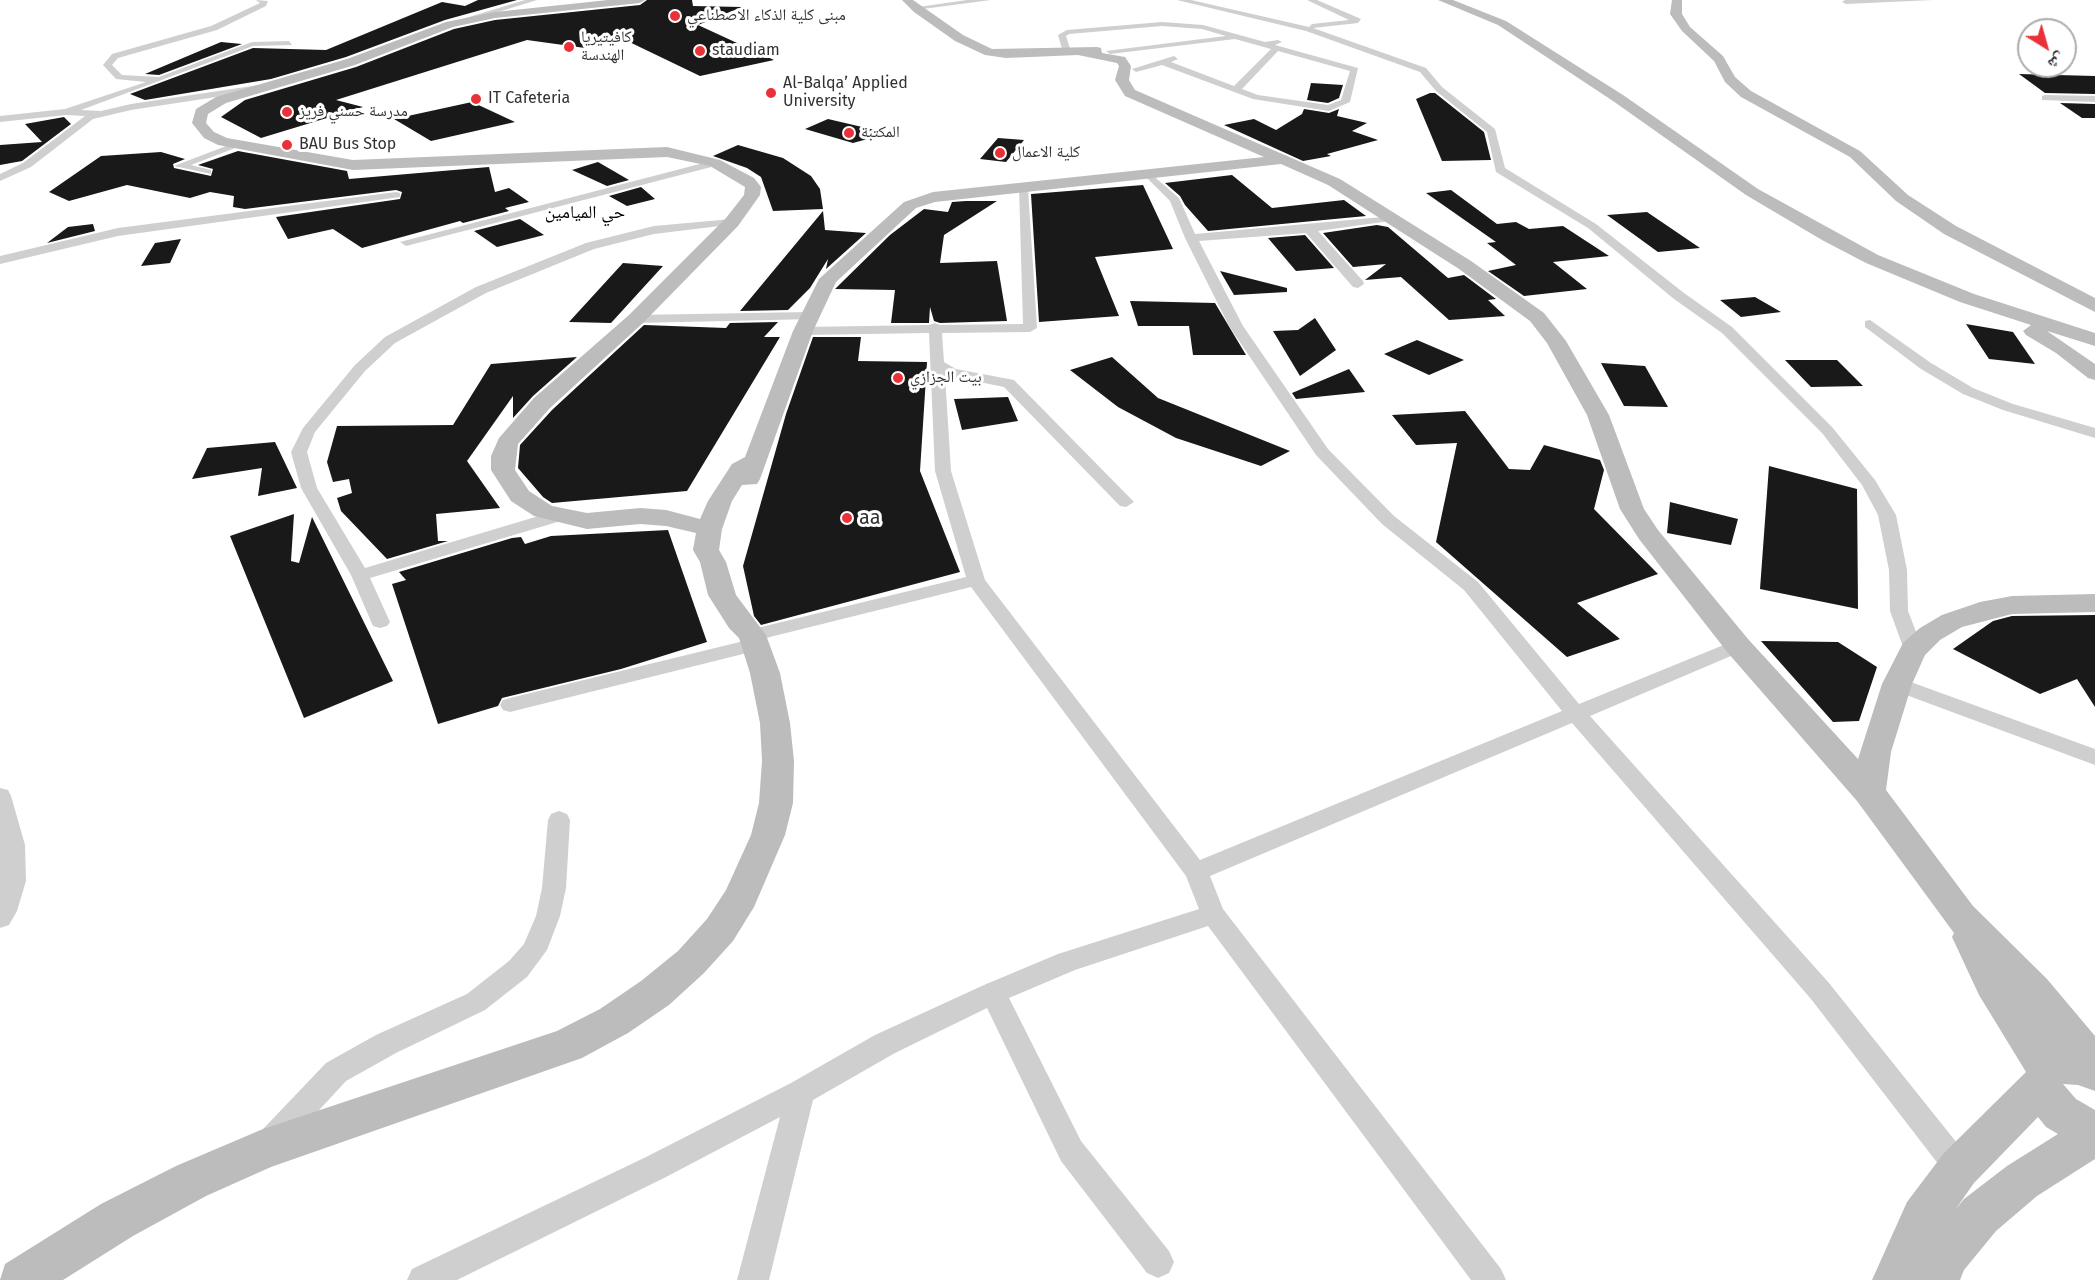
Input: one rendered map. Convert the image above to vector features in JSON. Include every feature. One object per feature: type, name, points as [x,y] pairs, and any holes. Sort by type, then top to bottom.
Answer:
[{"type":"street","points":[[160,80],[121,77],[111,71],[108,63],[124,51],[219,26],[263,4],[264,1],[260,0]]},
{"type":"street","points":[[533,0],[450,24],[351,62],[259,88],[207,106],[199,117],[199,123],[209,135],[238,145],[368,166],[653,152],[684,154],[715,162],[739,175],[753,187],[753,195],[732,222],[636,320],[542,403],[507,443],[503,470],[509,483],[520,496],[533,505],[566,518],[587,521],[640,516],[718,527]]},
{"type":"street","points":[[450,24],[581,3],[640,0]]},
{"type":"street","points":[[911,4],[987,0]]},
{"type":"street","points":[[1181,0],[1303,32],[1325,34],[1428,74],[1439,89],[1492,131],[1500,170],[1592,226],[1678,296],[1727,330],[1827,430],[1869,484],[1887,515],[1898,570],[1899,611],[1913,650]]},
{"type":"street","points":[[1303,32],[1358,21],[1311,0]]},
{"type":"street","points":[[1443,0],[1502,23],[1618,98],[1696,154],[1798,220],[1872,258],[1967,298],[2063,349],[2095,374]]},
{"type":"street","points":[[1459,0],[1510,19],[1637,97],[1780,194],[1856,238],[2092,335]]},
{"type":"street","points":[[1677,0],[1676,14],[1686,29],[1719,59],[1730,80],[1746,94],[1855,153],[1902,198],[1919,210],[2043,280],[2095,306]]},
{"type":"street","points":[[1846,2],[1929,0]]},
{"type":"street","points":[[911,4],[959,38],[988,52],[1006,54],[1110,51],[1239,39]]},
{"type":"street","points":[[1162,62],[1256,97],[1322,108],[1344,104],[1356,70],[1239,39],[1203,27],[1174,24],[1085,29],[1062,35],[1073,52],[1121,60],[1125,66],[1122,80],[1124,86],[1138,96],[1334,182],[1494,285],[1537,317],[1556,341],[1598,415],[1632,509],[1738,646],[1869,792],[1960,916],[2033,991],[2095,1065]]},
{"type":"street","points":[[1205,51],[1239,39]]},
{"type":"street","points":[[1265,45],[1285,41]]},
{"type":"street","points":[[66,112],[160,80],[252,44],[289,43]]},
{"type":"street","points":[[1236,90],[1277,48]]},
{"type":"street","points":[[1110,51],[1134,57],[1136,69],[1132,81],[1138,96]]},
{"type":"street","points":[[1136,69],[1186,56]]},
{"type":"street","points":[[0,178],[27,165],[83,120],[100,114],[259,88]]},
{"type":"street","points":[[1618,98],[1637,97]]},
{"type":"street","points":[[2045,98],[2095,99]]},
{"type":"street","points":[[0,119],[66,112],[100,114]]},
{"type":"street","points":[[207,172],[179,165],[238,145]]},
{"type":"street","points":[[21,1280],[117,1220],[191,1181],[263,1149],[568,1045],[630,1010],[691,962],[720,930],[741,897],[768,835],[776,803],[778,761],[775,723],[765,673],[754,640],[722,596],[718,527],[753,472],[754,461],[807,323],[828,279],[910,205],[933,197],[1150,176],[1280,160]]},
{"type":"street","points":[[406,242],[715,162]]},
{"type":"street","points":[[1150,176],[1175,200],[1236,326],[1322,452],[1388,520],[1471,586],[1490,606],[1575,713],[1820,991],[1959,1167]]},
{"type":"street","points":[[636,320],[1030,328],[1023,189]]},
{"type":"street","points":[[0,260],[107,234],[396,195]]},
{"type":"street","points":[[1191,237],[1309,229],[1390,218]]},
{"type":"street","points":[[380,622],[360,575],[309,488],[299,452],[302,442],[315,423],[380,346],[481,290],[591,246],[654,230],[732,222]]},
{"type":"street","points":[[1309,229],[1327,246],[1358,284]]},
{"type":"street","points":[[2043,280],[2095,298]]},
{"type":"street","points":[[1967,298],[2092,335]]},
{"type":"street","points":[[1870,324],[1926,366],[1968,391],[2008,407],[2095,433]]},
{"type":"street","points":[[935,327],[943,471],[976,581],[1196,873],[1213,914],[1490,1280]]},
{"type":"street","points":[[2063,349],[2067,340],[2092,335]]},
{"type":"street","points":[[937,364],[952,373],[1008,383],[1044,416],[1126,502]]},
{"type":"street","points":[[360,575],[566,518]]},
{"type":"street","points":[[510,705],[645,670],[933,589],[976,581]]},
{"type":"street","points":[[1869,792],[1875,752],[1897,684],[1913,650],[1930,634],[1952,621],[1980,611],[2012,605],[2095,603]]},
{"type":"street","points":[[1196,873],[1738,646]]},
{"type":"street","points":[[1897,684],[2095,756]]},
{"type":"street","points":[[0,796],[13,845],[14,881],[8,904],[0,918]]},
{"type":"street","points":[[263,1149],[336,1072],[386,1044],[476,1002],[518,969],[534,950],[548,916],[554,888],[559,820]]},
{"type":"street","points":[[423,1280],[646,1172],[801,1092],[885,1044],[993,993],[1067,962],[1213,914]]},
{"type":"street","points":[[1937,1280],[1946,1256],[1980,1215],[2022,1181],[2095,1134],[2061,1113],[2049,1098],[2045,1077],[1992,983],[1960,916]]},
{"type":"street","points":[[993,993],[1071,1151],[1158,1262]]},
{"type":"street","points":[[1895,1280],[1923,1218],[1959,1167],[2045,1077],[2061,1064],[2082,1067],[2095,1073]]},
{"type":"street","points":[[753,1280],[801,1092]]},
{"type":"building","points":[[478,0],[517,0],[445,20],[346,57],[271,79],[145,100],[130,94],[253,48],[326,50],[442,2],[465,6]]},
{"type":"building","points":[[647,0],[692,0],[693,6],[742,7],[698,25],[774,60],[700,76],[619,37],[585,48],[527,40],[336,100],[363,107],[261,138],[221,117],[245,100],[356,67],[454,29],[495,20],[640,5]]},
{"type":"building","points":[[221,42],[242,44],[159,75],[145,74]]},
{"type":"building","points":[[2095,76],[2095,94],[2045,93],[2024,78]]},
{"type":"building","points":[[1311,83],[1343,85],[1339,98],[1328,103],[1307,100]]},
{"type":"building","points":[[1435,93],[1484,132],[1491,160],[1442,161],[1416,99]]},
{"type":"building","points":[[472,102],[515,122],[431,141],[394,119]]},
{"type":"building","points":[[2060,103],[2095,104],[2095,118],[2082,118]]},
{"type":"building","points":[[1304,109],[1329,113],[1339,109],[1337,116],[1367,123],[1352,131],[1378,140],[1327,154],[1331,156],[1303,161],[1224,125],[1254,119],[1276,130],[1302,114]]},
{"type":"building","points":[[64,117],[71,124],[22,161],[0,165],[0,145],[42,142],[25,124]]},
{"type":"building","name":"المكتبة","points":[[828,119],[886,134],[853,143],[805,129]]},
{"type":"building","name":"كلية الاعمال","points":[[998,138],[1024,140],[1006,162],[980,159]]},
{"type":"building","points":[[738,145],[783,158],[811,176],[820,189],[823,209],[773,211],[761,177],[747,168],[713,156]]},
{"type":"building","points":[[238,151],[347,171],[349,179],[489,167],[495,192],[509,188],[529,202],[505,208],[509,211],[463,223],[460,221],[362,248],[333,229],[288,239],[276,217],[400,199],[402,192],[396,190],[245,209],[233,207],[234,196],[210,192],[190,198],[127,185],[69,201],[49,192],[101,156],[161,152],[185,159],[173,164],[174,168],[211,176],[213,169],[198,165]]},
{"type":"building","points":[[598,162],[629,180],[607,186],[572,170]]},
{"type":"building","points":[[1232,175],[1272,208],[1344,200],[1366,216],[1208,231],[1180,196],[1165,183]]},
{"type":"building","points":[[1143,185],[1173,249],[1095,257],[1119,316],[1039,322],[1031,194]]},
{"type":"building","points":[[641,187],[655,199],[627,206],[609,196]]},
{"type":"building","points":[[1451,190],[1497,224],[1516,222],[1529,229],[1563,226],[1609,256],[1553,262],[1587,289],[1524,296],[1488,271],[1516,265],[1487,243],[1496,242],[1426,193]]},
{"type":"building","points":[[997,201],[944,235],[940,263],[997,261],[1007,321],[940,323],[934,321],[930,307],[929,323],[891,323],[895,290],[835,289],[890,235],[924,209],[948,212],[952,202]]},
{"type":"building","points":[[823,211],[825,230],[866,233],[826,269],[828,259],[810,288],[788,310],[740,311]]},
{"type":"building","points":[[1647,212],[1700,248],[1658,252],[1607,215]]},
{"type":"building","points":[[520,219],[544,235],[497,247],[474,231]]},
{"type":"building","points":[[93,224],[95,231],[47,243],[68,227]]},
{"type":"building","points":[[1377,225],[1388,227],[1448,278],[1464,275],[1496,299],[1488,300],[1505,316],[1449,320],[1401,277],[1365,280],[1386,264],[1353,267],[1323,233]]},
{"type":"building","points":[[1305,235],[1334,268],[1296,271],[1268,238]]},
{"type":"building","points":[[181,239],[170,263],[141,266],[155,243]]},
{"type":"building","points":[[623,263],[663,266],[611,323],[569,322]]},
{"type":"building","points":[[1220,271],[1287,288],[1287,292],[1234,295]]},
{"type":"building","points":[[1755,297],[1781,312],[1741,317],[1720,300]]},
{"type":"building","points":[[1130,301],[1215,303],[1246,355],[1193,355],[1189,326],[1138,326]]},
{"type":"building","points":[[1315,318],[1336,350],[1300,376],[1273,331],[1298,330]]},
{"type":"building","points":[[778,322],[764,337],[780,337],[687,491],[552,503],[543,497],[518,468],[520,445],[552,410],[644,325],[726,328],[730,323]]},
{"type":"building","points":[[1966,324],[2013,332],[2035,364],[1989,359]]},
{"type":"building","name":"aa","points":[[813,337],[861,337],[858,361],[927,362],[920,471],[960,572],[761,625],[754,616],[743,566],[786,414]]},
{"type":"building","points":[[1417,340],[1464,360],[1429,375],[1384,354]]},
{"type":"building","points":[[577,357],[533,396],[513,418],[513,396],[467,461],[500,508],[436,514],[438,541],[448,541],[387,559],[341,511],[337,498],[352,493],[349,479],[333,482],[327,462],[337,426],[453,425],[491,364]]},
{"type":"building","points":[[1112,357],[1158,398],[1290,451],[1261,466],[1176,438],[1118,407],[1070,370]]},
{"type":"building","points":[[1785,360],[1837,360],[1863,386],[1811,387]]},
{"type":"building","points":[[1601,363],[1645,366],[1668,407],[1624,406]]},
{"type":"building","points":[[1349,369],[1365,392],[1296,399],[1292,393]]},
{"type":"building","points":[[1008,397],[1018,421],[962,430],[954,399]]},
{"type":"building","points":[[1465,411],[1509,469],[1530,470],[1544,445],[1600,460],[1604,470],[1594,509],[1658,574],[1577,603],[1620,639],[1567,657],[1436,542],[1457,443],[1416,445],[1392,415]]},
{"type":"building","points":[[275,442],[297,488],[258,496],[262,468],[192,479],[207,448]]},
{"type":"building","points":[[1769,466],[1857,489],[1858,609],[1760,589]]},
{"type":"building","points":[[1670,502],[1738,519],[1731,545],[1667,533]]},
{"type":"building","points":[[294,514],[291,561],[299,563],[312,517],[393,681],[304,718],[230,536]]},
{"type":"building","points":[[668,530],[707,642],[621,669],[502,698],[498,706],[438,724],[392,584],[406,580],[399,572],[512,538],[521,537],[525,544],[551,536]]},
{"type":"building","points":[[2095,615],[2095,707],[2077,679],[2040,694],[1953,649],[1993,621],[2012,616]]},
{"type":"building","points":[[1761,641],[1838,642],[1877,667],[1859,721],[1833,722]]},
{"type":"place","name":"مبنى كلية الذكاء الاصطناعي","points":[[675,16]]},
{"type":"place","name":"كافيتيريا الهندسة","points":[[569,47]]},
{"type":"place","name":"staudiam","points":[[700,51]]},
{"type":"place","name":"Al-Balqaʼ Applied University","points":[[771,93]]},
{"type":"place","name":"IT Cafeteria","points":[[476,99]]},
{"type":"place","name":"مدرسة حسني فريز","points":[[287,112]]},
{"type":"place","name":"المكتبة","points":[[849,133]]},
{"type":"place","name":"BAU Bus Stop","points":[[287,145]]},
{"type":"place","name":"كلية الاعمال","points":[[1000,153]]},
{"type":"place","name":"بيت الجزازي","points":[[898,378]]},
{"type":"place","name":"aa","points":[[847,518]]},
{"type":"district","name":"حي الميامين","points":[[585,213]]}]
